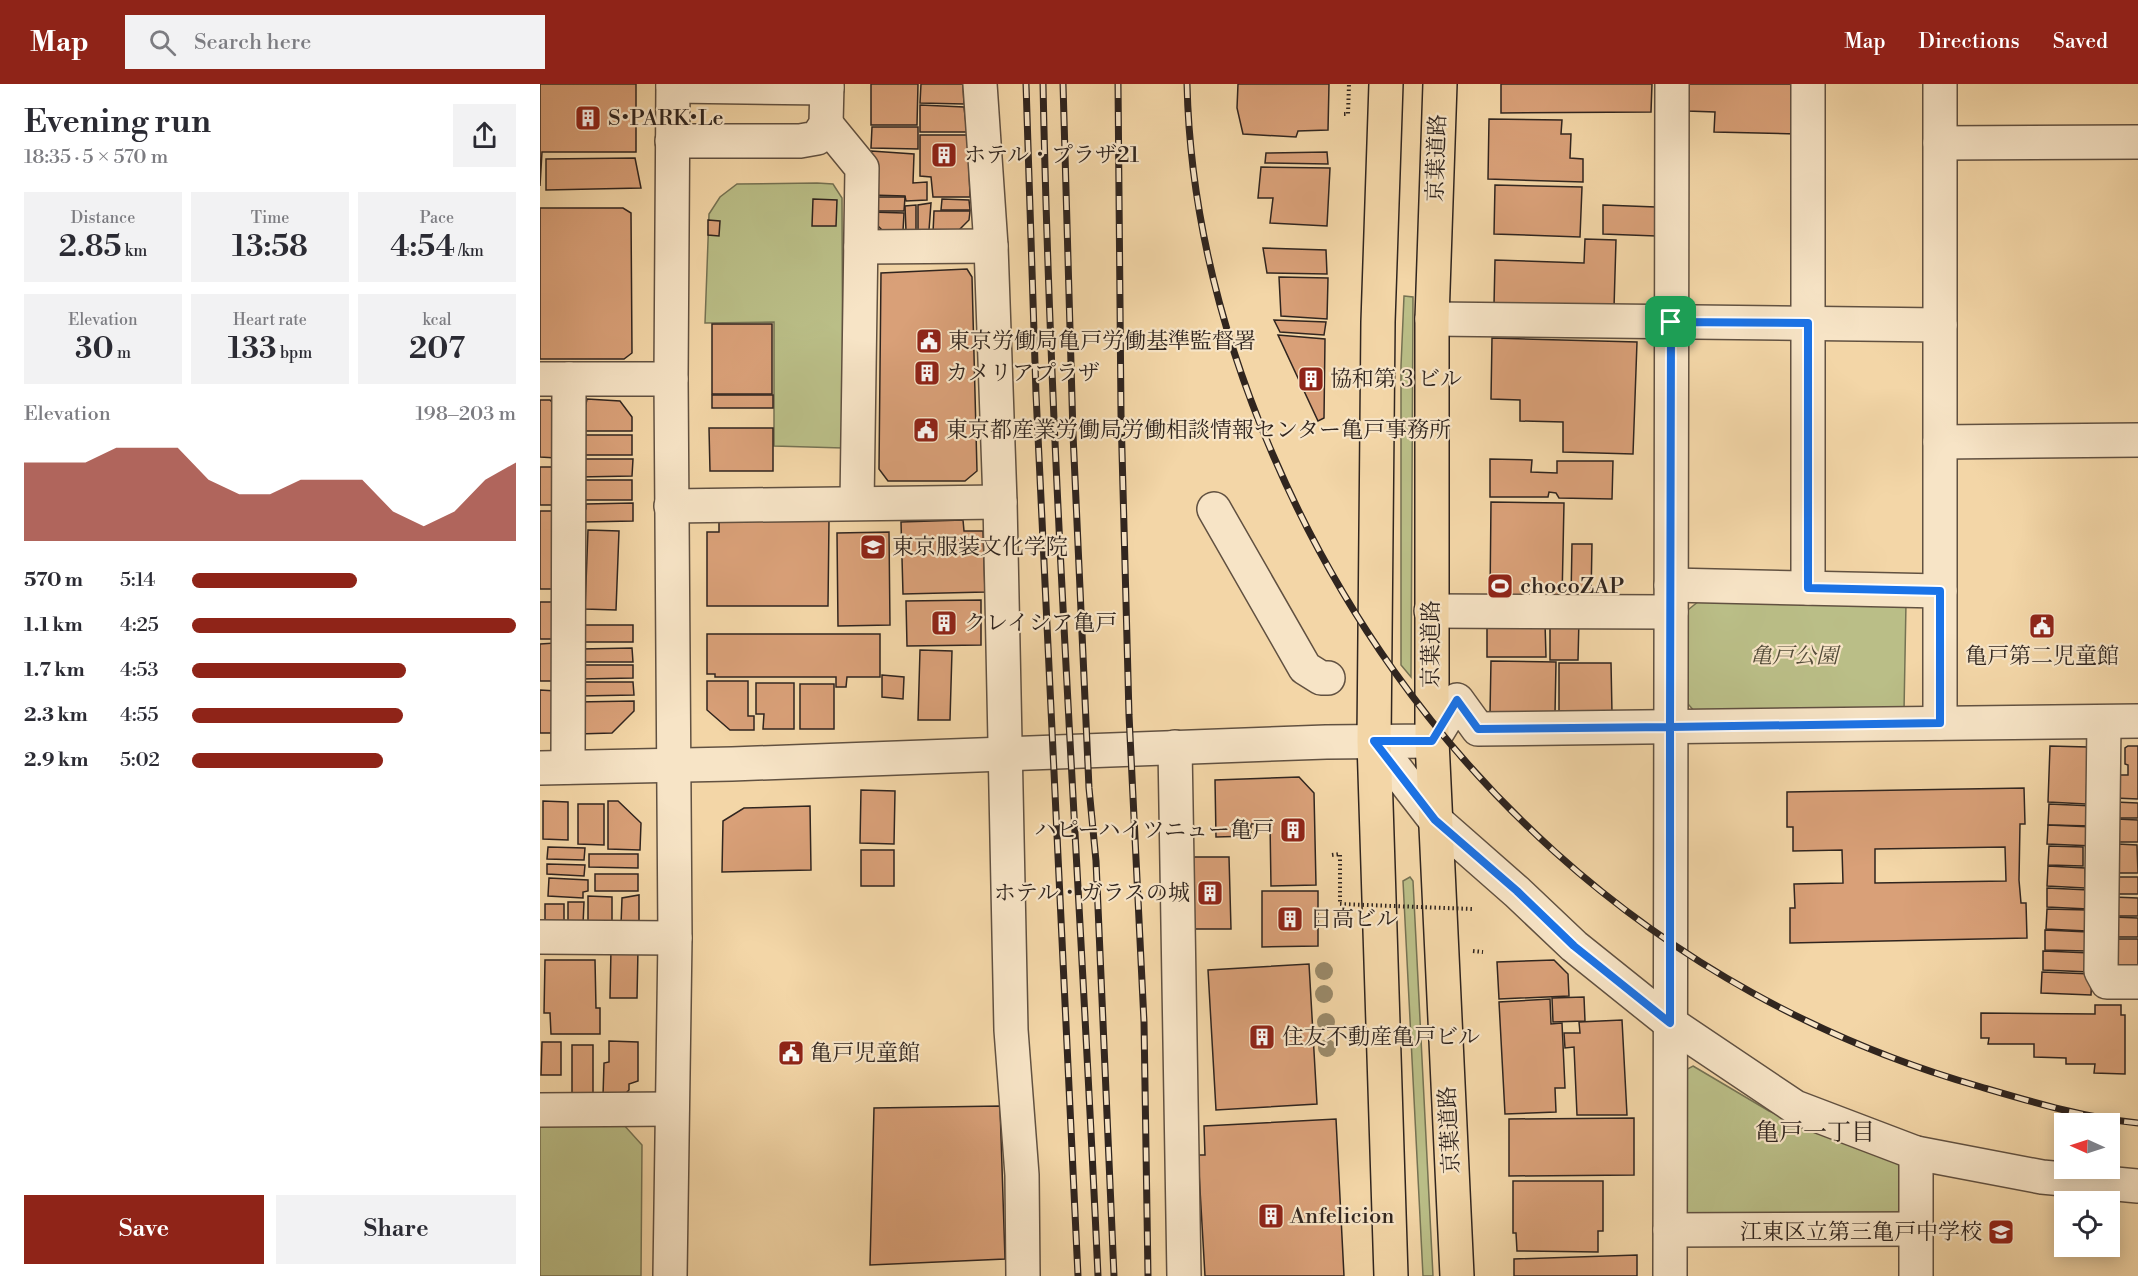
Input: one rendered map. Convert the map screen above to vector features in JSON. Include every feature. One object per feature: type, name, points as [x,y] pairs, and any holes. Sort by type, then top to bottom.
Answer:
[{"type":"highway","points":[[1386,84],[1378,322],[1374,741],[1391,1276]]},
{"type":"highway","name":"京葉道路","points":[[1440,84],[1432,319],[1432,741],[1457,1276]]},
{"type":"street","points":[[980,84],[991,246],[1000,502],[1011,1030],[1022,1174],[1023,1276]]},
{"type":"street","points":[[1670,1276],[1672,84]]},
{"type":"street","points":[[1808,84],[1808,588]]},
{"type":"street","points":[[1940,84],[1940,723]]},
{"type":"street","points":[[670,1276],[675,938],[671,506],[672,141],[673,85],[827,86],[826,124],[817,138],[808,141],[672,141]]},
{"type":"street","points":[[826,124],[862,168],[856,503]]},
{"type":"street","points":[[1940,142],[2138,142]]},
{"type":"street","points":[[861,247],[991,246]]},
{"type":"street","points":[[1432,319],[1940,325]]},
{"type":"street","points":[[671,379],[554,379],[554,767],[673,766],[1176,747],[1432,741],[1457,700],[1478,729],[2138,721]]},
{"type":"street","points":[[1940,442],[2138,440]]},
{"type":"street","points":[[671,506],[1000,502]]},
{"type":"street","points":[[1214,509],[1305,668],[1321,678],[1328,678]]},
{"type":"street","points":[[1431,611],[1671,599],[1808,588],[1940,591]]},
{"type":"street","points":[[2104,722],[2101,971],[2107,982],[2138,982]]},
{"type":"street","points":[[1374,741],[1435,820],[1517,891],[1574,946],[1670,1023],[1795,1107],[1916,1153],[2042,1177],[2138,1186]]},
{"type":"street","points":[[1176,747],[1184,1276]]},
{"type":"street","points":[[540,937],[675,938]]},
{"type":"street","points":[[540,1110],[672,1110]]},
{"type":"street","points":[[1916,1153],[1916,1276]]},
{"type":"street","points":[[1670,1230],[1916,1229]]},
{"type":"path","points":[[1344,114],[1348,114],[1349,84]]},
{"type":"path","points":[[1332,855],[1340,854],[1340,904],[1472,909]]},
{"type":"green space","points":[[737,184],[833,184],[842,198],[843,448],[774,446],[774,322],[705,323],[709,214],[720,197]]},
{"type":"green space","points":[[1404,296],[1413,297],[1411,677],[1401,665],[1401,366]]},
{"type":"green space","name":"亀戸公園","points":[[1699,601],[1906,603],[1904,711],[1695,712],[1682,697],[1683,614]]},
{"type":"green space","points":[[1410,877],[1413,881],[1433,1276],[1423,1276],[1403,881]]},
{"type":"green space","points":[[1693,1066],[1769,1111],[1894,1161],[1902,1168],[1902,1210],[1895,1219],[1686,1218],[1676,1075]]},
{"type":"green space","points":[[540,1124],[623,1124],[642,1145],[641,1276],[540,1276]]},
{"type":"building","name":"S•PARK•Le","points":[[540,84],[636,84],[636,152],[542,152],[540,186]]},
{"type":"building","points":[[871,84],[918,84],[917,125],[871,125]]},
{"type":"building","points":[[921,84],[963,84],[964,104],[920,103]]},
{"type":"building","points":[[1238,84],[1329,84],[1328,130],[1298,131],[1296,137],[1243,134],[1237,108]]},
{"type":"building","points":[[1501,84],[1652,84],[1651,112],[1501,113]]},
{"type":"building","points":[[1688,84],[1799,84],[1797,134],[1714,132],[1715,112],[1687,111]]},
{"type":"building","points":[[920,105],[964,107],[967,132],[920,132]]},
{"type":"building","points":[[1489,119],[1562,120],[1561,134],[1571,134],[1570,158],[1583,159],[1583,182],[1488,179]]},
{"type":"building","points":[[872,127],[918,127],[918,149],[871,148]]},
{"type":"building","name":"ホテル・プラザ21","points":[[920,135],[968,135],[970,197],[933,197],[931,177],[920,176]]},
{"type":"building","points":[[871,151],[914,154],[913,183],[927,182],[927,200],[906,201],[905,196],[870,195]]},
{"type":"building","points":[[1327,152],[1328,164],[1265,163],[1266,153]]},
{"type":"building","points":[[635,158],[641,188],[546,190],[546,159]]},
{"type":"building","points":[[1261,167],[1330,168],[1327,226],[1270,223],[1273,198],[1258,198]]},
{"type":"building","points":[[1495,185],[1582,187],[1580,237],[1494,234]]},
{"type":"building","points":[[869,197],[905,197],[904,211],[870,211]]},
{"type":"building","points":[[813,199],[837,200],[836,226],[812,226]]},
{"type":"building","points":[[942,199],[969,200],[970,210],[941,210]]},
{"type":"building","points":[[931,203],[929,230],[918,231],[918,205]]},
{"type":"building","points":[[916,205],[916,231],[906,231],[905,206]]},
{"type":"building","points":[[1603,205],[1656,207],[1656,236],[1603,234]]},
{"type":"building","points":[[540,208],[623,208],[631,213],[632,353],[624,359],[540,359]]},
{"type":"building","points":[[934,211],[970,211],[969,220],[955,234],[933,233]]},
{"type":"building","points":[[870,212],[904,213],[903,231],[883,231],[869,217]]},
{"type":"building","points":[[708,220],[720,221],[719,236],[708,235]]},
{"type":"building","points":[[1585,239],[1616,240],[1614,308],[1494,305],[1495,260],[1584,263]]},
{"type":"building","points":[[1263,248],[1326,250],[1327,274],[1267,273]]},
{"type":"building","name":"カメリアプラザ","points":[[967,269],[972,277],[977,471],[965,481],[888,481],[879,469],[881,273]]},
{"type":"building","points":[[1279,277],[1328,278],[1327,319],[1281,316]]},
{"type":"building","points":[[1274,320],[1326,322],[1324,335],[1280,332]]},
{"type":"building","points":[[712,324],[772,324],[772,394],[712,394]]},
{"type":"building","name":"協和第３ビル","points":[[1278,335],[1325,339],[1324,418],[1318,421]]},
{"type":"building","points":[[1492,338],[1637,342],[1633,454],[1563,452],[1563,422],[1520,421],[1520,400],[1491,399]]},
{"type":"building","points":[[712,395],[773,395],[773,408],[712,408]]},
{"type":"building","points":[[587,399],[620,401],[632,417],[632,431],[578,431],[582,404],[586,404]]},
{"type":"building","points":[[540,400],[550,400],[557,407],[556,458],[540,457]]},
{"type":"building","points":[[709,428],[773,428],[773,471],[710,471]]},
{"type":"building","points":[[578,435],[632,435],[632,455],[578,455]]},
{"type":"building","points":[[578,459],[633,459],[632,476],[578,477]]},
{"type":"building","points":[[1490,459],[1532,460],[1531,472],[1557,473],[1557,461],[1613,461],[1612,499],[1559,498],[1556,493],[1549,492],[1548,497],[1490,497]]},
{"type":"building","points":[[540,467],[555,467],[555,505],[540,505]]},
{"type":"building","points":[[578,480],[632,480],[632,500],[578,500]]},
{"type":"building","points":[[1491,502],[1564,503],[1562,600],[1490,599]]},
{"type":"building","points":[[633,503],[633,521],[583,522],[582,510],[586,509],[586,504]]},
{"type":"building","points":[[540,511],[557,511],[556,589],[540,589]]},
{"type":"building","points":[[719,519],[829,520],[828,606],[707,606],[707,532],[719,532]]},
{"type":"building","points":[[963,520],[964,531],[983,531],[985,592],[903,594],[901,522]]},
{"type":"building","points":[[588,530],[619,531],[616,610],[585,609]]},
{"type":"building","points":[[889,532],[890,625],[838,626],[837,533]]},
{"type":"building","points":[[1572,544],[1592,544],[1591,597],[1571,597]]},
{"type":"building","name":"クレイシア亀戸","points":[[981,600],[981,645],[907,646],[906,601]]},
{"type":"building","points":[[540,602],[555,602],[555,639],[540,639]]},
{"type":"building","points":[[1550,618],[1579,619],[1578,660],[1550,660]]},
{"type":"building","points":[[1487,623],[1545,623],[1546,657],[1487,657]]},
{"type":"building","points":[[578,625],[633,625],[633,642],[578,642]]},
{"type":"building","points":[[707,634],[880,634],[880,677],[847,677],[846,687],[836,687],[836,677],[715,677],[715,674],[707,674]]},
{"type":"building","points":[[555,643],[555,681],[540,681],[540,644]]},
{"type":"building","points":[[632,648],[633,662],[580,662],[580,649]]},
{"type":"building","points":[[920,650],[952,651],[950,720],[918,720]]},
{"type":"building","points":[[1491,661],[1556,662],[1555,714],[1490,714]]},
{"type":"building","points":[[1559,663],[1611,663],[1612,713],[1559,715]]},
{"type":"building","points":[[580,665],[633,665],[633,678],[580,679]]},
{"type":"building","points":[[882,675],[904,677],[903,699],[882,697]]},
{"type":"building","points":[[707,681],[748,681],[748,716],[754,716],[754,730],[730,730],[707,710]]},
{"type":"building","points":[[580,682],[633,682],[634,695],[580,696]]},
{"type":"building","points":[[756,683],[794,683],[794,729],[763,729],[764,714],[756,714]]},
{"type":"building","points":[[800,684],[834,684],[834,729],[800,729]]},
{"type":"building","points":[[540,690],[556,691],[557,733],[540,733]]},
{"type":"building","points":[[634,701],[634,711],[612,733],[578,734],[577,702]]},
{"type":"building","points":[[2050,746],[2088,747],[2086,804],[2048,802]]},
{"type":"building","points":[[2138,746],[2138,799],[2115,798],[2116,775],[2128,775],[2125,748]]},
{"type":"building","name":"ハピーハイツニュー亀戸","points":[[1299,777],[1314,793],[1316,885],[1271,886],[1270,823],[1251,824],[1251,836],[1216,837],[1215,780]]},
{"type":"building","points":[[2024,788],[2025,824],[2020,824],[2019,880],[2021,903],[2026,903],[2027,938],[1790,943],[1790,908],[1795,908],[1794,884],[1843,883],[1842,850],[1793,851],[1793,827],[1787,827],[1787,792]],"holes":[[[2005,847],[2006,881],[1875,883],[1875,849]]]},
{"type":"building","points":[[861,790],[895,791],[894,844],[860,843]]},
{"type":"building","points":[[543,801],[568,802],[568,840],[543,839]]},
{"type":"building","points":[[608,801],[618,801],[641,823],[640,850],[608,849]]},
{"type":"building","points":[[2115,802],[2138,803],[2138,818],[2115,818]]},
{"type":"building","points":[[578,804],[604,804],[604,845],[578,844]]},
{"type":"building","points":[[2049,804],[2094,806],[2093,826],[2048,825]]},
{"type":"building","points":[[810,806],[811,870],[722,872],[723,821],[744,808]]},
{"type":"building","points":[[2117,819],[2138,820],[2138,842],[2116,842]]},
{"type":"building","points":[[2048,825],[2093,827],[2093,846],[2047,844]]},
{"type":"building","points":[[2118,844],[2137,845],[2138,873],[2117,873]]},
{"type":"building","points":[[2049,846],[2083,847],[2083,866],[2048,865]]},
{"type":"building","points":[[548,847],[585,848],[584,860],[547,859]]},
{"type":"building","points":[[861,850],[894,850],[894,886],[861,886]]},
{"type":"building","points":[[589,854],[638,854],[638,868],[589,867]]},
{"type":"building","name":"ホテル・ガラスの城","points":[[1190,857],[1229,857],[1231,929],[1191,929]]},
{"type":"building","points":[[547,864],[585,865],[584,876],[547,874]]},
{"type":"building","points":[[2048,866],[2085,868],[2085,888],[2047,886]]},
{"type":"building","points":[[595,874],[638,874],[638,891],[595,891]]},
{"type":"building","points":[[2115,877],[2138,877],[2138,894],[2115,894]]},
{"type":"building","points":[[549,878],[588,880],[588,891],[583,892],[583,898],[548,896]]},
{"type":"building","points":[[2047,888],[2089,890],[2088,909],[2047,907]]},
{"type":"building","name":"日高ビル","points":[[1262,891],[1318,891],[1318,946],[1262,947]]},
{"type":"building","points":[[639,895],[639,925],[621,925],[622,898]]},
{"type":"building","points":[[588,896],[612,897],[612,927],[588,927]]},
{"type":"building","points":[[2113,897],[2138,898],[2138,916],[2113,916]]},
{"type":"building","points":[[568,902],[584,902],[583,925],[568,925]]},
{"type":"building","points":[[545,904],[564,904],[564,925],[550,925],[545,920]]},
{"type":"building","points":[[2047,909],[2088,910],[2087,931],[2046,929]]},
{"type":"building","points":[[2113,917],[2138,918],[2138,937],[2113,937]]},
{"type":"building","points":[[2045,930],[2088,932],[2087,951],[2045,950]]},
{"type":"building","points":[[2113,939],[2138,939],[2138,969],[2119,969],[2118,963],[2112,963]]},
{"type":"building","points":[[611,949],[638,949],[637,998],[610,998]]},
{"type":"building","points":[[2043,951],[2091,953],[2090,972],[2043,970]]},
{"type":"building","points":[[545,960],[595,960],[596,1008],[600,1008],[600,1034],[551,1034],[550,1013],[544,1013]]},
{"type":"building","points":[[1554,960],[1568,974],[1569,996],[1499,999],[1497,962]]},
{"type":"building","name":"住友不動産亀戸ビル","points":[[1309,964],[1317,1104],[1216,1110],[1208,970]]},
{"type":"building","points":[[2042,972],[2092,974],[2091,995],[2041,993]]},
{"type":"building","points":[[1584,997],[1585,1021],[1553,1022],[1552,998]]},
{"type":"building","points":[[1550,999],[1551,1024],[1562,1023],[1565,1088],[1555,1088],[1556,1112],[1505,1114],[1499,1002]]},
{"type":"building","points":[[2095,1005],[2121,1005],[2121,1015],[2125,1015],[2125,1074],[2094,1073],[2095,1064],[2066,1064],[2066,1058],[2034,1057],[2034,1044],[1988,1044],[1989,1038],[1981,1038],[1981,1013],[2095,1014]]},
{"type":"building","points":[[1622,1020],[1627,1115],[1577,1115],[1574,1047],[1565,1048],[1564,1033],[1580,1033],[1579,1022]]},
{"type":"building","points":[[609,1041],[638,1042],[638,1081],[629,1084],[629,1090],[623,1096],[603,1096],[604,1063],[609,1062]]},
{"type":"building","points":[[542,1042],[561,1042],[561,1075],[541,1075]]},
{"type":"building","points":[[572,1045],[593,1045],[593,1096],[572,1096]]},
{"type":"building","points":[[1000,1106],[1005,1259],[870,1265],[874,1108]]},
{"type":"building","points":[[1634,1118],[1634,1175],[1509,1176],[1509,1119]]},
{"type":"building","name":"Anfelicion","points":[[1336,1119],[1344,1276],[1205,1276],[1198,1155],[1205,1155],[1204,1126]]},
{"type":"building","points":[[1513,1181],[1603,1181],[1603,1231],[1598,1231],[1598,1252],[1517,1251],[1516,1233],[1513,1233]]},
{"type":"building","points":[[1637,1255],[1637,1276],[1514,1276],[1514,1259]]},
{"type":"railway","points":[[1026,84],[1036,394],[1078,1276]]},
{"type":"railway","points":[[1043,84],[1052,382],[1098,1276]]},
{"type":"railway","points":[[1063,84],[1073,434],[1089,788],[1096,861],[1114,1276]]},
{"type":"railway","points":[[1118,84],[1121,414],[1129,715],[1144,1022],[1148,1276]]},
{"type":"railway","points":[[1187,84],[1189,132],[1195,180],[1212,274],[1238,365],[1273,455],[1328,567],[1394,671],[1470,766],[1555,852],[1649,928],[1752,993],[1863,1046],[1981,1087],[2078,1113],[2138,1123]]},
{"type":"place","name":"S•PARK•Le","points":[[588,118]]},
{"type":"place","name":"ホテル・プラザ21","points":[[944,155]]},
{"type":"place","name":"東京労働局亀戸労働基準監督署","points":[[929,341]]},
{"type":"place","name":"カメリアプラザ","points":[[927,373]]},
{"type":"place","name":"協和第３ビル","points":[[1311,379]]},
{"type":"place","name":"東京都産業労働局労働相談情報センター亀戸事務所","points":[[926,430]]},
{"type":"place","name":"東京服装文化学院","points":[[873,547]]},
{"type":"place","name":"chocoZAP","points":[[1500,586]]},
{"type":"place","name":"クレイシア亀戸","points":[[944,623]]},
{"type":"place","name":"亀戸第二児童館","points":[[2042,626]]},
{"type":"place","name":"ハピーハイツニュー亀戸","points":[[1293,830]]},
{"type":"place","name":"ホテル・ガラスの城","points":[[1210,893]]},
{"type":"place","name":"日高ビル","points":[[1290,919]]},
{"type":"place","name":"住友不動産亀戸ビル","points":[[1262,1037]]},
{"type":"place","name":"亀戸児童館","points":[[791,1053]]},
{"type":"place","name":"Anfelicion","points":[[1271,1216]]},
{"type":"place","name":"江東区立第三亀戸中学校","points":[[2001,1232]]},
{"type":"district","name":"亀戸一丁目","points":[[1815,1133]]},
{"type":"route","points":[[1671,322],[1670,727],[1478,729],[1457,700],[1432,741],[1374,741],[1435,820],[1517,891],[1574,946],[1670,1023],[1670,727],[1940,723],[1940,591],[1808,588],[1808,323],[1671,322]]}]
